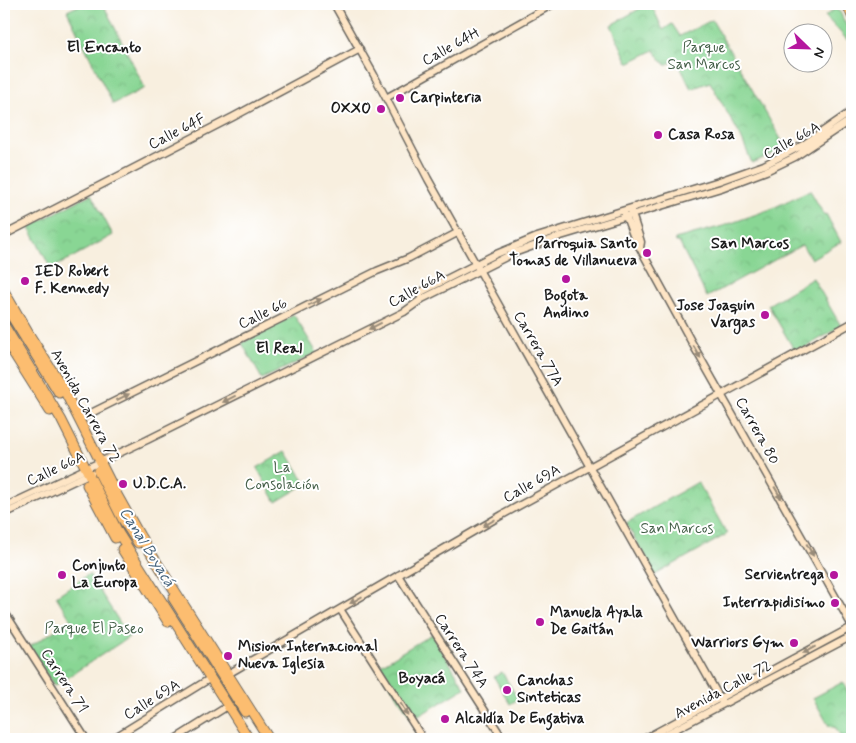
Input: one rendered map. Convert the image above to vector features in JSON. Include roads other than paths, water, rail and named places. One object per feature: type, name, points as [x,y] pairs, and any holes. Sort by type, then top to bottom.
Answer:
[{"type":"highway","name":"Avenida Carrera 72","points":[[6,300],[19,330],[60,394],[112,522],[249,739]]},
{"type":"highway","name":"Avenida Carrera 72","points":[[6,300],[63,388],[79,419],[108,527],[242,739]]},
{"type":"highway","name":"Avenida Carrera 72","points":[[4,325],[122,518],[263,739]]},
{"type":"highway","points":[[19,330],[30,336]]},
{"type":"highway","name":"Avenida Carrera 72","points":[[4,337],[48,407],[140,536],[269,739]]},
{"type":"highway","points":[[152,585],[152,596]]},
{"type":"highway","points":[[235,696],[248,706]]},
{"type":"highway","points":[[223,709],[234,715]]},
{"type":"main road","points":[[846,4],[852,17]]},
{"type":"street","name":"Carrera 77A","points":[[334,4],[360,49],[428,179],[722,701]]},
{"type":"street","name":"Calle 64H","points":[[386,98],[553,4]]},
{"type":"street","name":"Calle 64F","points":[[4,235],[360,49]]},
{"type":"street","name":"Calle 66A","points":[[4,514],[404,312],[421,296],[477,267],[528,247],[764,165],[803,145],[852,111]]},
{"type":"street","name":"Calle 66A","points":[[628,212],[721,188],[766,171],[795,158],[852,119]]},
{"type":"street","name":"Carrera 80","points":[[628,212],[641,242],[640,248],[852,626]]},
{"type":"street","name":"Calle 66","points":[[79,419],[377,271],[409,258],[458,232]]},
{"type":"street","name":"Calle 69A","points":[[228,674],[510,511],[852,323]]},
{"type":"street","name":"Calle 66A","points":[[4,507],[92,470]]},
{"type":"street","name":"Carrera 74A","points":[[398,575],[504,739]]},
{"type":"street","points":[[340,609],[423,739]]},
{"type":"street","name":"Carrera 71","points":[[4,611],[86,739]]},
{"type":"street","name":"Avenida Calle 72","points":[[658,739],[852,626]]},
{"type":"street","name":"Avenida Calle 72","points":[[649,738],[852,636]]},
{"type":"street","name":"Calle 69A","points":[[112,739],[206,681]]},
{"type":"street","points":[[175,739],[223,709]]},
{"type":"waterway","name":"Canal Boyacá","points":[[4,316],[11,328]]},
{"type":"waterway","name":"Canal Boyacá","points":[[30,359],[59,407]]},
{"type":"waterway","name":"Canal Boyacá","points":[[120,526],[250,733]]},
{"type":"place","name":"Carpinteria","points":[[400,98]]},
{"type":"place","name":"OXXO","points":[[381,109]]},
{"type":"place","name":"Casa Rosa","points":[[658,135]]},
{"type":"place","name":"Parroquia Santo Tomas de Villanueva","points":[[647,253]]},
{"type":"place","name":"Bogota Andino","points":[[566,279]]},
{"type":"place","name":"IED Robert F. Kennedy","points":[[25,281]]},
{"type":"place","name":"Jose Joaquin Vargas","points":[[765,315]]},
{"type":"place","name":"U.D.C.A.","points":[[123,484]]},
{"type":"place","name":"Conjunto La Europa","points":[[62,575]]},
{"type":"place","name":"Servientrega","points":[[834,575]]},
{"type":"place","name":"Interrapidisimo","points":[[835,603]]},
{"type":"place","name":"Manuela Ayala De Gaitán","points":[[540,622]]},
{"type":"place","name":"Warriors Gym","points":[[794,643]]},
{"type":"place","name":"Mision Internacional Nueva Iglesia","points":[[228,656]]},
{"type":"place","name":"Canchas Sinteticas","points":[[507,690]]},
{"type":"place","name":"Alcaldía De Engativa","points":[[445,719]]},
{"type":"district","name":"El Encanto","points":[[104,47]]},
{"type":"district","name":"San Marcos","points":[[750,243]]},
{"type":"district","name":"El Real","points":[[279,348]]},
{"type":"district","name":"Boyacá","points":[[422,678]]},
{"type":"park label","name":"Parque San Marcos","points":[[704,56]]},
{"type":"park label","name":"La Consolación","points":[[282,476]]},
{"type":"park label","name":"Parque El Paseo","points":[[94,629]]}]
